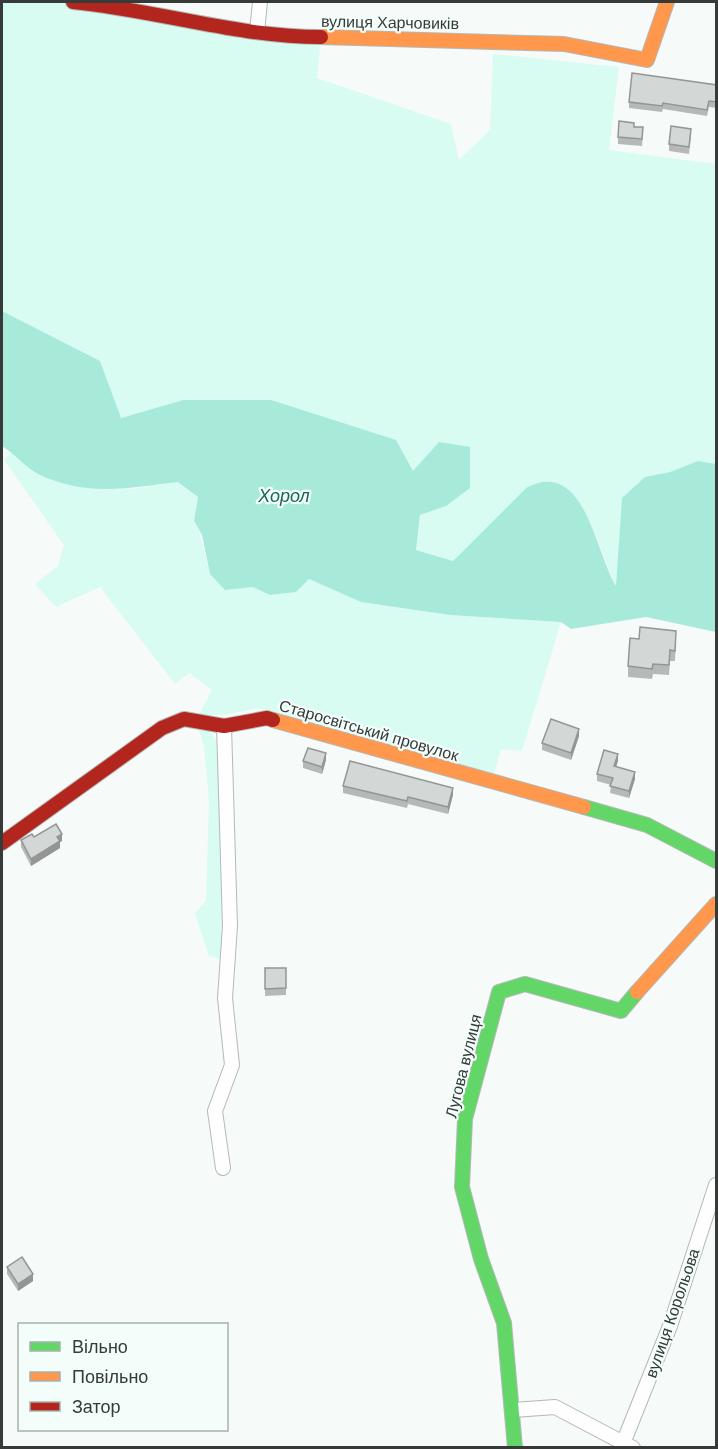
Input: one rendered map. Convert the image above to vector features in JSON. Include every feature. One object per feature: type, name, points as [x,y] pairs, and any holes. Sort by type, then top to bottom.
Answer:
[{"type":"street","name":"вулиця Харчовиків","points":[[73,2],[118,4],[285,37],[418,38],[564,44],[647,60],[667,2]]},
{"type":"street","points":[[257,32],[260,2]]},
{"type":"street","name":"Старосвітський провулок","points":[[2,843],[162,728],[183,719],[224,726],[267,718],[647,825],[717,861]]},
{"type":"street","points":[[223,1168],[215,1111],[232,1065],[225,998],[230,926],[224,726]]},
{"type":"street","name":"Лугова вулиця","points":[[515,1448],[504,1323],[481,1259],[462,1187],[465,1119],[499,992],[525,984],[621,1011],[704,915],[717,904]]},
{"type":"street","name":"вулиця Корольова","points":[[629,1444],[717,1185]]},
{"type":"street","points":[[513,1410],[555,1407],[629,1444]]},
{"type":"shaded area","points":[[2,2],[116,2],[320,45],[317,78],[451,124],[459,160],[490,130],[493,54],[619,67],[609,150],[716,164],[716,464],[698,461],[670,472],[645,477],[616,588],[593,528],[578,500],[526,488],[453,561],[416,550],[420,515],[446,506],[413,472],[183,400],[120,418],[100,361],[2,311]]},
{"type":"shaded area","points":[[12,452],[37,473],[131,489],[178,482],[198,497],[194,521],[199,531],[210,574],[225,589],[254,587],[270,595],[296,592],[309,579],[361,602],[450,615],[561,622],[522,751],[501,749],[494,774],[257,708],[224,715],[205,715],[204,722],[217,742],[222,927],[220,959],[209,956],[195,914],[206,900],[209,800],[204,746],[196,721],[212,690],[189,673],[175,684],[100,587],[56,607],[35,584],[58,566],[64,545],[4,460]]},
{"type":"water","name":"Хорол","points":[[2,311],[100,361],[121,418],[183,400],[271,400],[396,440],[413,471],[439,442],[470,447],[470,488],[446,506],[420,515],[416,550],[453,561],[526,488],[546,482],[562,485],[575,496],[594,532],[616,586],[622,498],[645,477],[670,472],[698,461],[716,464],[716,632],[646,617],[571,629],[561,622],[450,615],[361,602],[309,579],[296,592],[270,595],[253,587],[225,590],[210,574],[202,535],[194,521],[198,497],[178,482],[108,489],[73,486],[38,474],[2,446]]},
{"type":"building","points":[[632,73],[717,85],[717,102],[709,101],[707,110],[663,103],[662,106],[629,102]]},
{"type":"building","points":[[619,121],[634,123],[634,127],[643,127],[642,139],[618,137]]},
{"type":"building","points":[[671,126],[691,129],[689,147],[669,144]]},
{"type":"building","points":[[640,627],[676,631],[675,651],[670,650],[669,665],[653,664],[652,669],[628,666],[630,638],[639,639]]},
{"type":"building","points":[[551,719],[579,729],[571,753],[542,743]]},
{"type":"building","points":[[308,748],[326,753],[322,767],[303,761]]},
{"type":"building","points":[[604,750],[618,754],[614,766],[635,772],[629,791],[610,786],[613,778],[597,774]]},
{"type":"building","points":[[350,761],[453,788],[448,807],[408,797],[407,801],[343,786]]},
{"type":"building","points":[[56,824],[62,834],[57,837],[60,841],[31,859],[21,840],[32,834],[34,837]]},
{"type":"building","points":[[265,968],[286,968],[286,988],[265,989]]},
{"type":"building","points":[[22,1257],[33,1274],[18,1284],[7,1267]]},
{"type":"traffic: fast","points":[[584,807],[647,825],[716,861]]},
{"type":"traffic: fast","points":[[515,1448],[504,1323],[481,1259],[462,1187],[465,1119],[499,992],[525,984],[621,1011],[637,992]]},
{"type":"traffic: slow","points":[[321,37],[564,44],[647,60],[667,2]]},
{"type":"traffic: slow","points":[[273,720],[584,807]]},
{"type":"traffic: slow","points":[[637,992],[716,904]]},
{"type":"traffic: jam","points":[[73,2],[259,33],[321,37]]},
{"type":"traffic: jam","points":[[2,843],[162,728],[184,719],[224,726],[267,718],[273,720]]}]
